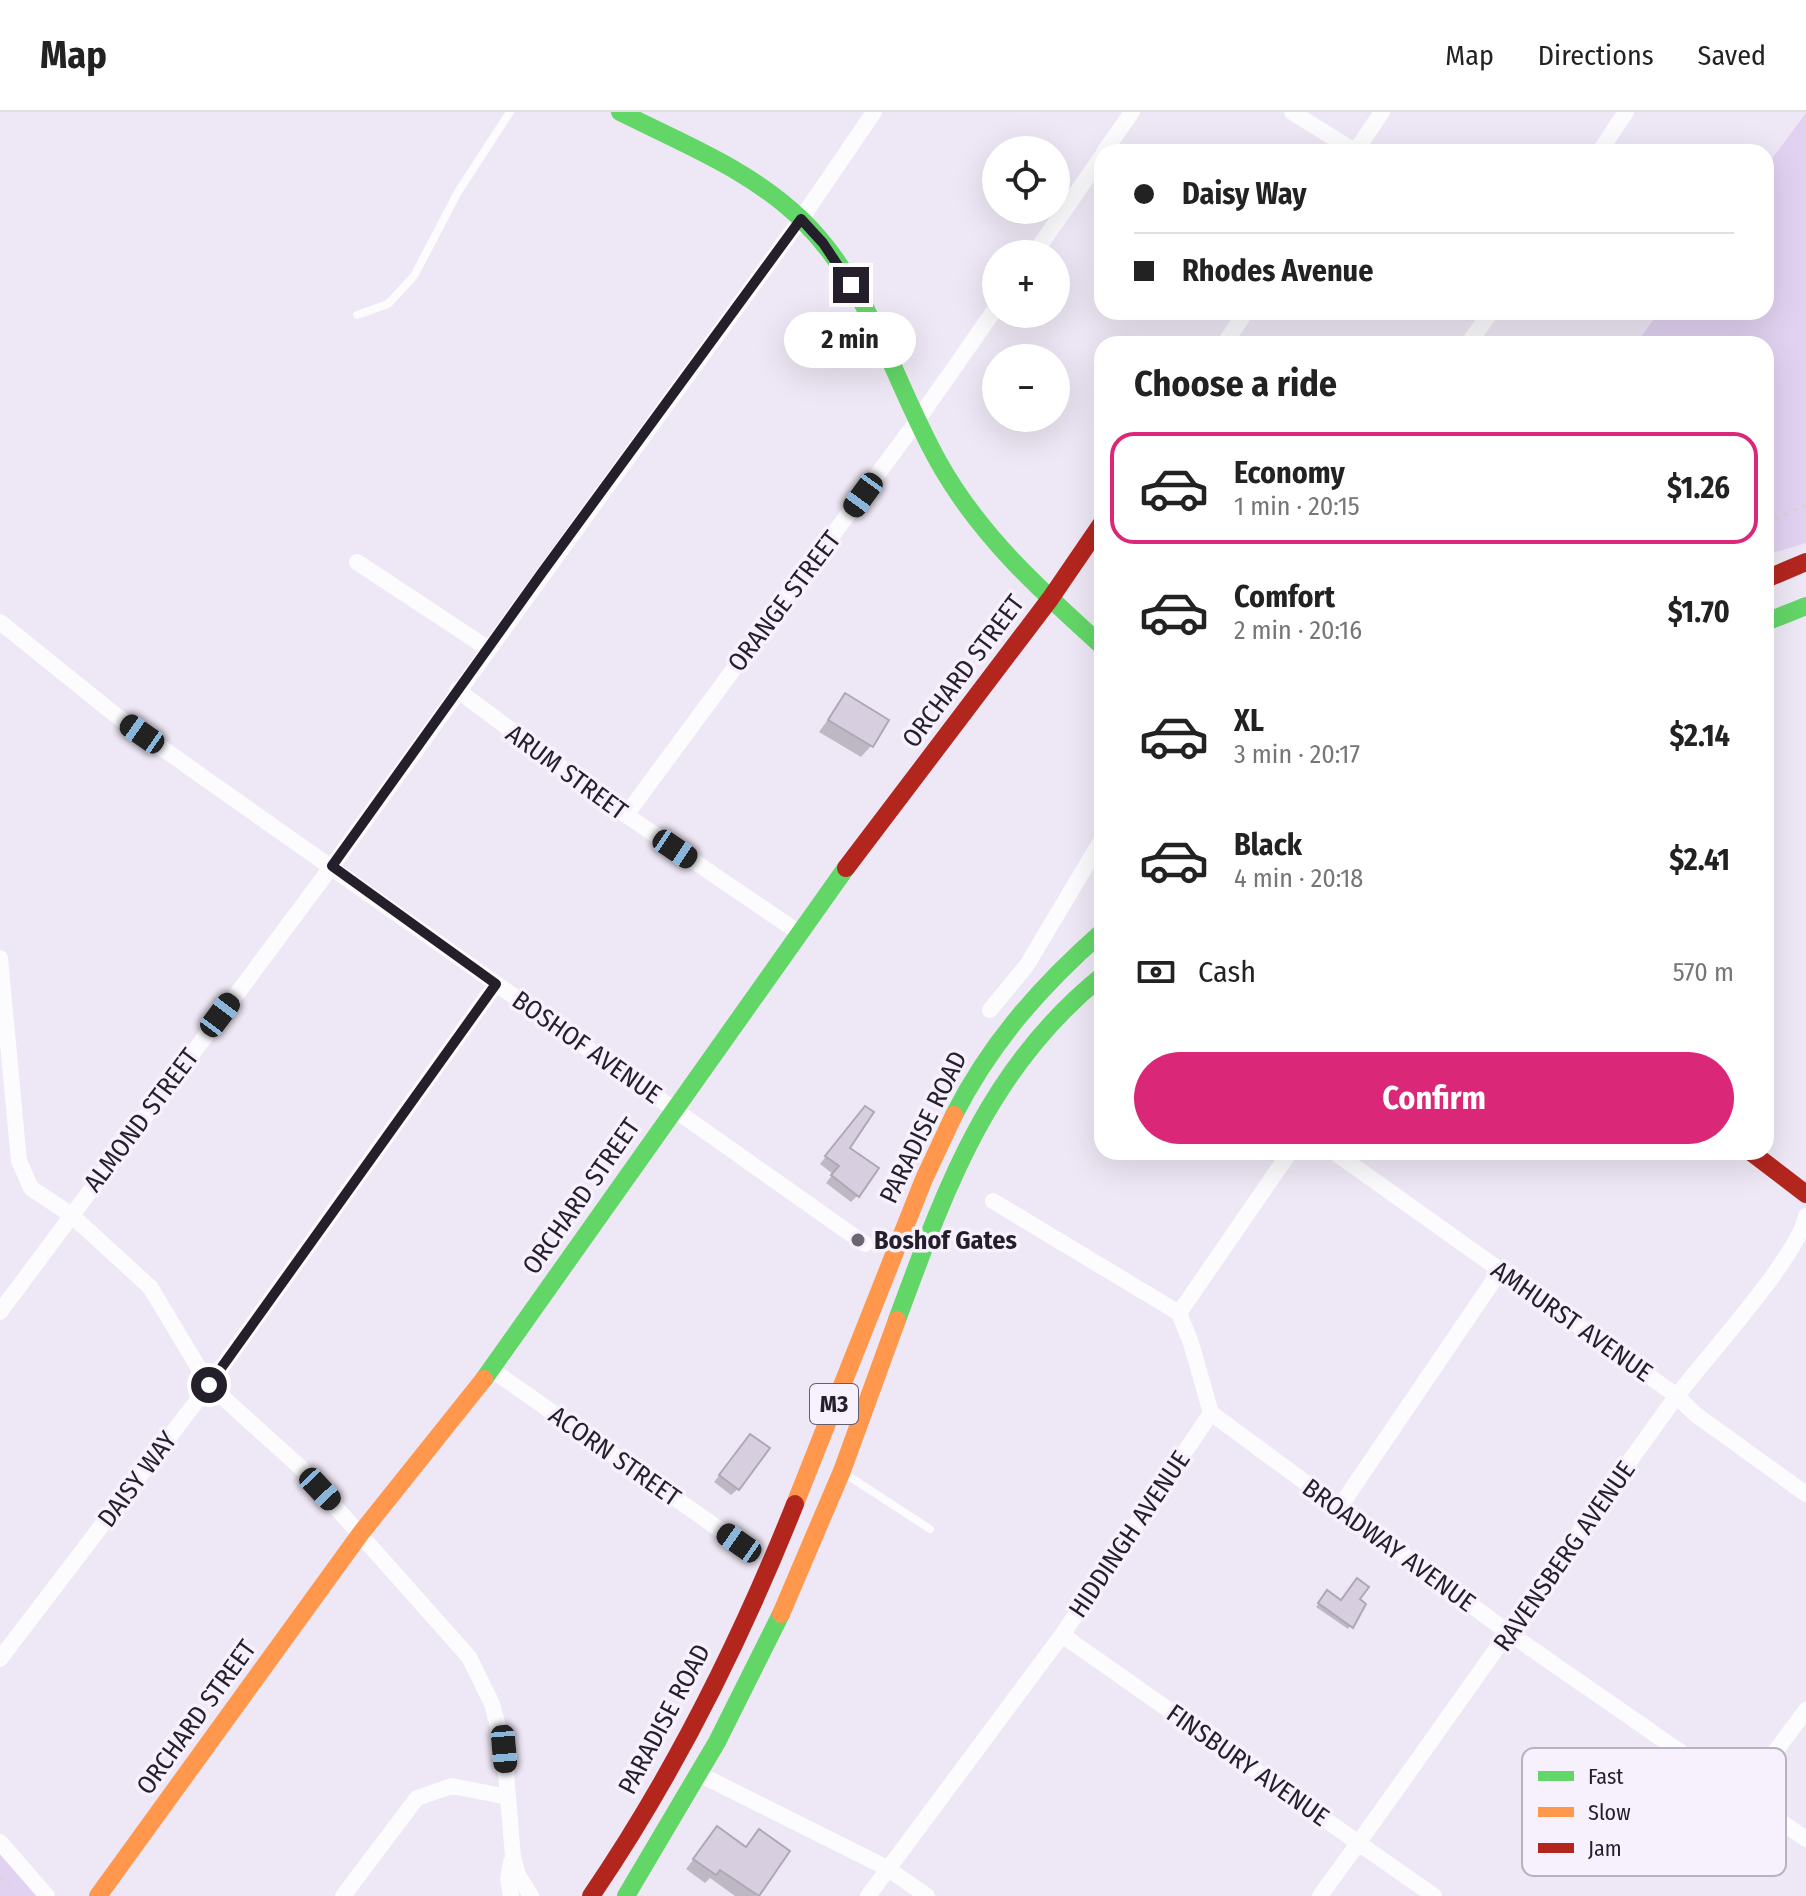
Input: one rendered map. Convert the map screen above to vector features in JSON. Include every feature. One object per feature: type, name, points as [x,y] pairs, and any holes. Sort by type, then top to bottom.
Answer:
[{"type":"main road","points":[[624,113],[720,164],[801,219],[823,243],[862,302],[917,421],[965,505],[998,547],[1094,639]]},
{"type":"main road","name":"ORCHARD STREET","points":[[98,1896],[361,1533],[492,1370],[798,932],[1050,599],[1094,535]]},
{"type":"main road","points":[[1774,576],[1806,562]]},
{"type":"main road","points":[[1774,619],[1806,606]]},
{"type":"main road","name":"PARADISE ROAD","points":[[591,1896],[671,1765],[747,1617],[960,1096],[1014,1015],[1094,939]]},
{"type":"main road","name":"PARADISE ROAD","points":[[626,1896],[699,1774],[760,1658],[841,1472],[947,1196],[997,1091],[1039,1035],[1094,983]]},
{"type":"main road","points":[[1761,1160],[1806,1194]]},
{"type":"street","name":"ALMOND STREET","points":[[0,1312],[332,866],[487,648],[801,219],[874,112]]},
{"type":"street","points":[[1110,144],[1132,112]]},
{"type":"street","points":[[1292,112],[1343,144]]},
{"type":"street","points":[[1361,144],[1382,112]]},
{"type":"street","points":[[1604,144],[1626,112]]},
{"type":"street","points":[[1044,240],[1094,167]]},
{"type":"street","name":"ORANGE STREET","points":[[626,815],[982,328]]},
{"type":"street","points":[[357,562],[487,648]]},
{"type":"street","name":"BOSHOF AVENUE","points":[[0,622],[118,717],[865,1244]]},
{"type":"street","name":"ARUM STREET","points":[[457,690],[626,815],[798,932]]},
{"type":"street","points":[[990,1010],[1027,965],[1094,852]]},
{"type":"street","points":[[0,958],[19,1161],[31,1188],[70,1214],[150,1287],[209,1385],[276,1442],[361,1533],[469,1657],[492,1704],[504,1749],[513,1857],[518,1875],[531,1896]]},
{"type":"street","name":"DAISY WAY","points":[[0,1659],[209,1385],[496,984]]},
{"type":"street","points":[[1179,1313],[1284,1160]]},
{"type":"street","name":"AMHURST AVENUE","points":[[1345,1160],[1677,1396],[1695,1414],[1806,1494]]},
{"type":"street","points":[[993,1201],[1179,1313],[1211,1413]]},
{"type":"street","name":"RAVENSBERG AVENUE","points":[[1320,1896],[1677,1396],[1777,1268],[1802,1231],[1806,1216]]},
{"type":"street","points":[[1339,1508],[1500,1271]]},
{"type":"street","name":"ACORN STREET","points":[[492,1370],[739,1543]]},
{"type":"street","name":"BROADWAY AVENUE","points":[[1211,1413],[1509,1633],[1675,1748]]},
{"type":"street","name":"HIDDINGH AVENUE","points":[[868,1896],[1062,1635],[1211,1413]]},
{"type":"street","name":"FINSBURY AVENUE","points":[[1062,1635],[1434,1896]]},
{"type":"street","points":[[1778,1748],[1806,1710]]},
{"type":"street","points":[[699,1774],[887,1868],[927,1896]]},
{"type":"street","points":[[343,1896],[417,1798],[452,1786],[508,1797]]},
{"type":"street","name":"BROADWAY AVENUE","points":[[1786,1825],[1806,1839]]},
{"type":"street","points":[[0,1842],[47,1896]]},
{"type":"street","points":[[511,1896],[508,1879],[513,1857]]},
{"type":"lane","points":[[357,315],[388,304],[414,276],[458,192],[510,112]]},
{"type":"lane","points":[[841,1472],[930,1529]]},
{"type":"path","points":[[1774,519],[1806,505]]},
{"type":"shaded area","points":[[1806,113],[1806,543],[1774,553],[1774,336],[1642,336],[1653,320],[1774,320],[1774,156]]},
{"type":"shaded area","points":[[0,1850],[40,1896],[0,1896]]},
{"type":"building","points":[[845,693],[889,720],[873,747],[828,720]]},
{"type":"building","points":[[865,1106],[874,1112],[850,1148],[879,1168],[859,1197],[831,1175],[839,1166],[825,1156]]},
{"type":"building","points":[[750,1434],[770,1448],[739,1490],[719,1475]]},
{"type":"building","points":[[1357,1578],[1369,1587],[1360,1599],[1366,1604],[1353,1628],[1318,1603],[1327,1590],[1341,1600]]},
{"type":"building","points":[[717,1826],[746,1847],[759,1829],[790,1851],[759,1896],[720,1870],[716,1875],[693,1859]]},
{"type":"traffic: fast","points":[[620,112],[715,159],[761,186],[802,220],[826,246],[863,304],[922,430],[954,488],[1012,560],[1094,639]]},
{"type":"traffic: fast","points":[[1774,619],[1806,606]]},
{"type":"traffic: fast","points":[[484,1379],[846,868]]},
{"type":"traffic: fast","points":[[954,1115],[984,1063],[1019,1016],[1094,939]]},
{"type":"traffic: fast","points":[[897,1320],[953,1177],[1000,1090],[1062,1012],[1094,983]]},
{"type":"traffic: fast","points":[[626,1896],[717,1742],[781,1614]]},
{"type":"traffic: slow","points":[[795,1504],[924,1179],[954,1115]]},
{"type":"traffic: slow","points":[[781,1614],[842,1471],[897,1320]]},
{"type":"traffic: slow","points":[[98,1896],[361,1533],[484,1379]]},
{"type":"traffic: jam","points":[[846,868],[1050,599],[1094,535]]},
{"type":"traffic: jam","points":[[1774,576],[1806,562]]},
{"type":"traffic: jam","points":[[1761,1160],[1806,1194]]},
{"type":"traffic: jam","points":[[591,1896],[651,1802],[704,1706],[752,1606],[795,1504]]},
{"type":"place","name":"Boshof Gates","points":[[858,1240]]},
{"type":"route","points":[[209,1385],[496,984],[332,866],[487,648],[801,219],[823,243],[851,285]]}]
